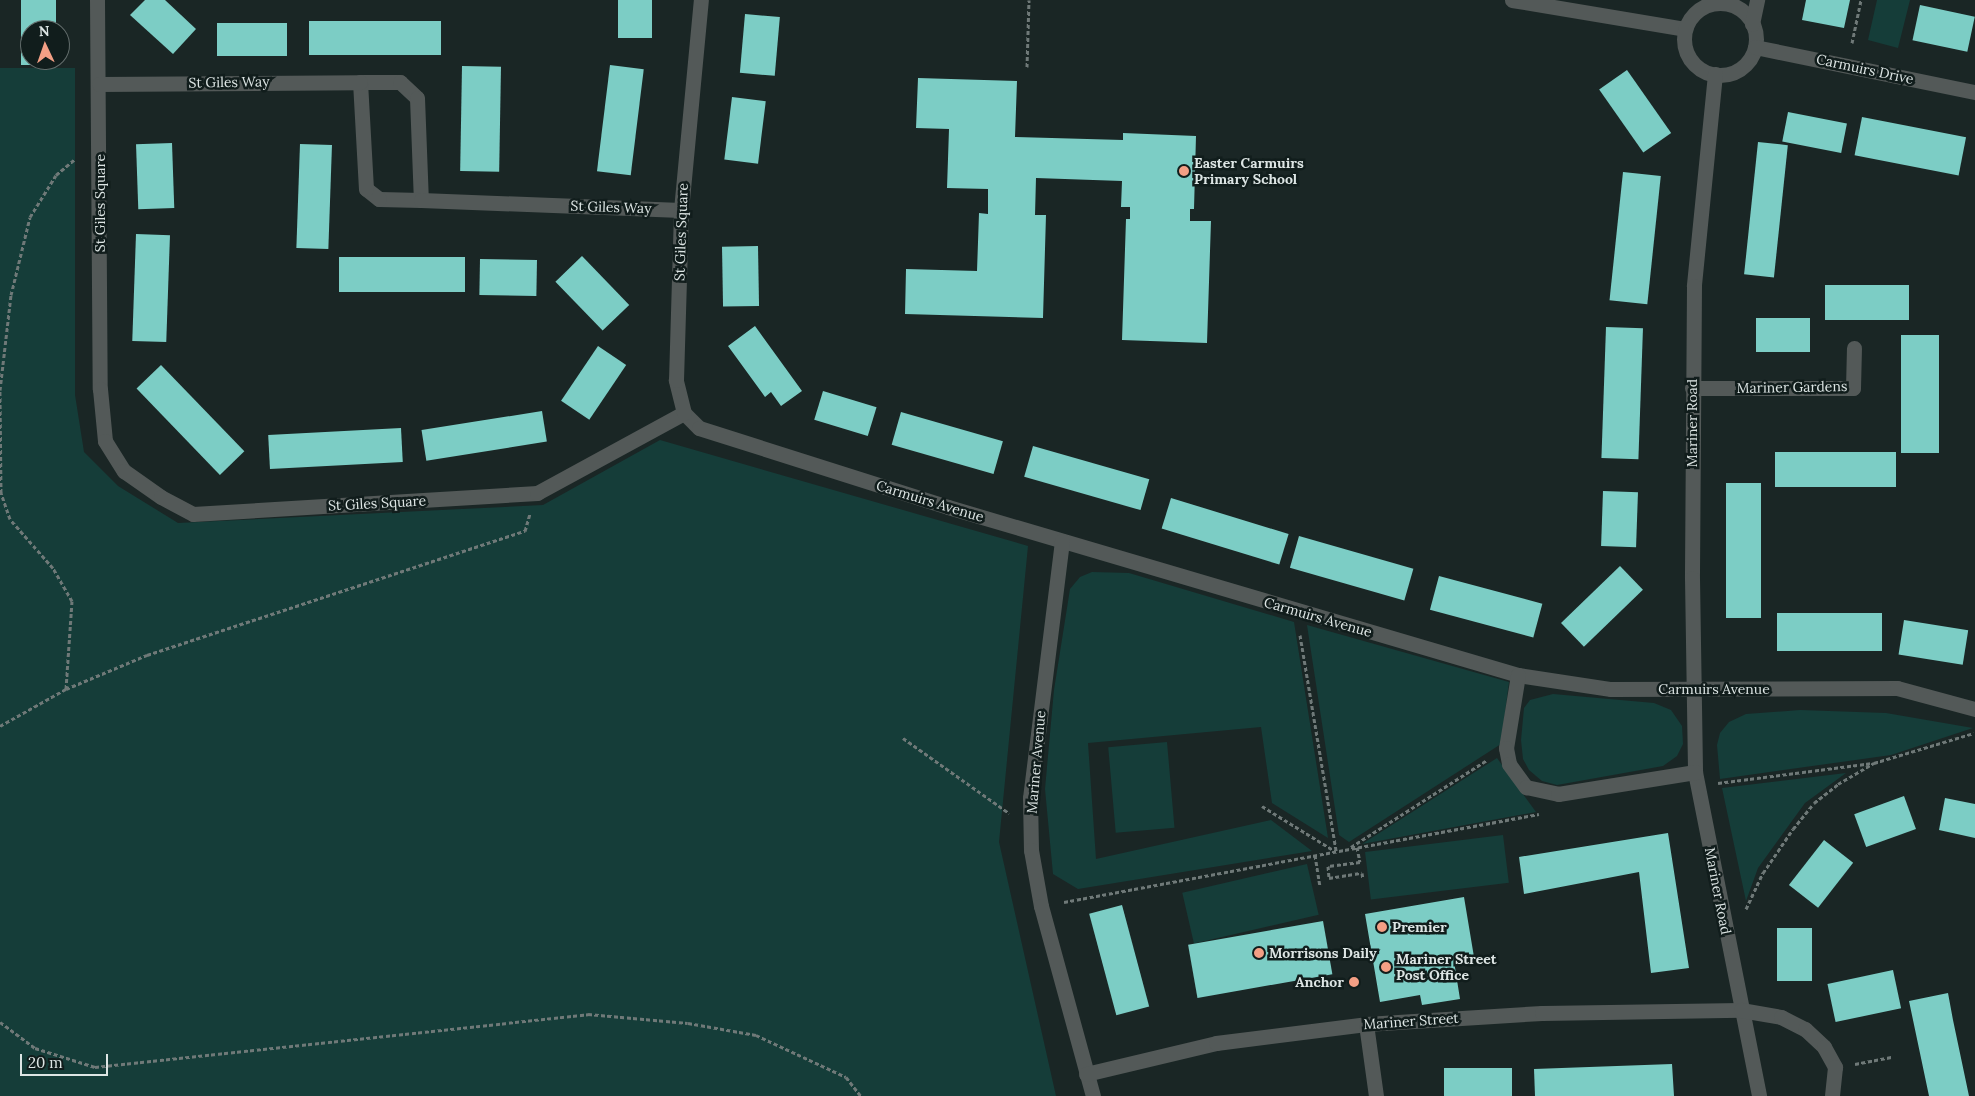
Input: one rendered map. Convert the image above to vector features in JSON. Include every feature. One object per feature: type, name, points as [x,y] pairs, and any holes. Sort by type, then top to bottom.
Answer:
[{"type":"street","name":"St Giles Square","points":[[97,0],[100,136],[100,389],[105,441],[124,471],[161,497],[194,514],[537,493],[684,413],[676,380],[681,210],[701,0]]},
{"type":"street","points":[[1512,0],[1596,7],[1685,29]]},
{"type":"street","points":[[1752,24],[1734,6],[1721,3],[1701,5],[1685,29],[1684,41],[1689,59],[1698,68],[1715,74],[1730,73],[1742,68],[1755,47],[1752,24],[1757,0]]},
{"type":"street","name":"Carmuirs Drive","points":[[1755,47],[1975,92]]},
{"type":"street","name":"Mariner Road","points":[[1715,74],[1694,286],[1692,578],[1696,689],[1696,779],[1759,1096]]},
{"type":"street","name":"St Giles Way","points":[[360,82],[366,189],[379,199],[681,210]]},
{"type":"street","name":"St Giles Way","points":[[99,84],[400,82],[417,98],[421,200]]},
{"type":"street","name":"Mariner Gardens","points":[[1692,388],[1853,388],[1854,348]]},
{"type":"street","name":"Carmuirs Avenue","points":[[684,413],[699,428],[1062,541],[1296,611],[1518,674],[1611,689],[1897,688],[1975,709]]},
{"type":"street","name":"Mariner Avenue","points":[[1062,541],[1030,798],[1031,850],[1041,906],[1093,1096]]},
{"type":"street","points":[[1518,674],[1506,748],[1509,764],[1526,786],[1558,794],[1696,779]]},
{"type":"street","points":[[1741,1010],[1780,1017],[1805,1029],[1824,1047],[1835,1067],[1832,1096]]},
{"type":"street","name":"Mariner Street","points":[[1086,1074],[1216,1043],[1366,1024],[1542,1013],[1741,1010]]},
{"type":"street","points":[[1366,1024],[1376,1096]]},
{"type":"path","points":[[1026,68],[1029,0]]},
{"type":"path","points":[[1847,66],[1861,0]]},
{"type":"path","points":[[66,689],[72,601],[53,568],[10,519],[1,493],[0,390],[11,296],[30,217],[56,175],[100,136]]},
{"type":"path","points":[[0,726],[66,689],[147,655],[526,531],[537,493]]},
{"type":"path","points":[[1296,611],[1336,851]]},
{"type":"path","points":[[1696,779],[1874,763],[1975,732]]},
{"type":"path","points":[[903,738],[1002,811],[1031,822]]},
{"type":"path","points":[[1348,849],[1506,748]]},
{"type":"path","points":[[1724,924],[1744,913],[1763,872],[1814,803],[1874,763]]},
{"type":"path","points":[[1041,906],[1537,815],[1558,794]]},
{"type":"path","points":[[1262,806],[1336,851]]},
{"type":"path","points":[[1357,847],[1360,862],[1328,866],[1329,878],[1362,873],[1362,879]]},
{"type":"path","points":[[1315,855],[1320,886]]},
{"type":"path","points":[[0,1022],[36,1048],[95,1068],[588,1014],[688,1023],[756,1035],[846,1077],[862,1096]]},
{"type":"path","points":[[1835,1067],[1891,1057]]},
{"type":"green space","points":[[1877,0],[1910,0],[1898,48],[1868,40]]},
{"type":"green space","points":[[0,68],[70,70],[70,68],[75,68],[75,395],[84,452],[118,486],[178,523],[543,505],[660,440],[1028,546],[999,842],[1056,1096],[0,1096]]},
{"type":"green space","points":[[1092,572],[1129,573],[1294,622],[1328,838],[1272,803],[1261,727],[1088,743],[1096,859],[1271,820],[1312,851],[1078,889],[1053,874],[1045,789],[1054,690],[1070,589],[1080,577]]},
{"type":"green space","points":[[1307,625],[1509,682],[1501,744],[1349,842],[1339,835]]},
{"type":"green space","points":[[1553,694],[1654,703],[1671,710],[1682,726],[1683,744],[1677,756],[1663,766],[1557,785],[1542,781],[1529,770],[1523,759],[1521,740],[1524,708],[1530,700]]},
{"type":"green space","points":[[1800,710],[1886,713],[1973,728],[1891,755],[1720,779],[1717,745],[1720,733],[1729,722],[1746,714]]},
{"type":"green space","points":[[1167,742],[1174,828],[1116,833],[1108,747]]},
{"type":"green space","points":[[1497,758],[1536,812],[1362,844]]},
{"type":"green space","points":[[1846,773],[1805,803],[1758,868],[1746,901],[1722,788]]},
{"type":"green space","points":[[1503,835],[1509,883],[1371,900],[1365,852]]},
{"type":"green space","points":[[1307,864],[1319,915],[1194,943],[1182,893]]},
{"type":"building","points":[[21,0],[56,0],[56,20],[21,20]]},
{"type":"building","points":[[145,0],[165,0],[196,29],[173,54],[130,15]]},
{"type":"building","points":[[618,0],[652,0],[652,38],[618,38]]},
{"type":"building","points":[[1806,0],[1850,0],[1844,28],[1802,20]]},
{"type":"building","points":[[1920,5],[1975,17],[1967,52],[1913,40]]},
{"type":"building","points":[[745,14],[780,17],[775,76],[740,73]]},
{"type":"building","points":[[309,21],[441,21],[441,55],[309,55]]},
{"type":"building","points":[[217,23],[287,23],[287,56],[217,56]]},
{"type":"building","points":[[610,65],[644,69],[631,175],[597,171]]},
{"type":"building","points":[[462,66],[501,67],[499,172],[460,171]]},
{"type":"building","points":[[1627,70],[1671,133],[1643,153],[1599,90]]},
{"type":"building","points":[[918,78],[1017,81],[1015,137],[1123,140],[1123,133],[1196,136],[1194,209],[1190,209],[1190,221],[1211,221],[1207,343],[1122,340],[1126,219],[1130,219],[1130,207],[1121,207],[1122,181],[1036,178],[1035,215],[1046,215],[1043,318],[905,314],[906,269],[977,271],[979,213],[988,214],[988,189],[947,188],[949,129],[916,128]]},
{"type":"building","points":[[732,97],[766,101],[758,164],[724,160]]},
{"type":"building","points":[[1788,112],[1847,123],[1841,153],[1782,141]]},
{"type":"building","points":[[1862,117],[1966,137],[1959,176],[1855,155]]},
{"type":"building","points":[[1758,142],[1788,145],[1774,277],[1744,274]]},
{"type":"building","points":[[172,143],[174,208],[138,209],[136,144]]},
{"type":"building","points":[[300,144],[332,145],[328,249],[296,248]]},
{"type":"building","points":[[1623,172],[1661,176],[1647,304],[1610,300]]},
{"type":"building","points":[[136,234],[170,235],[166,342],[132,341]]},
{"type":"building","points":[[758,246],[759,306],[723,307],[722,247]]},
{"type":"building","points":[[582,256],[629,305],[603,331],[555,282]]},
{"type":"building","points":[[339,257],[465,257],[465,292],[339,292]]},
{"type":"building","points":[[480,259],[537,260],[536,296],[479,295]]},
{"type":"building","points":[[1825,285],[1909,285],[1909,320],[1825,320]]},
{"type":"building","points":[[1756,318],[1810,318],[1810,352],[1756,352]]},
{"type":"building","points":[[755,326],[802,391],[781,406],[771,392],[765,397],[728,346]]},
{"type":"building","points":[[1606,327],[1643,328],[1638,459],[1601,458]]},
{"type":"building","points":[[1901,335],[1939,335],[1939,453],[1901,453]]},
{"type":"building","points":[[598,346],[626,365],[589,420],[561,401]]},
{"type":"building","points":[[161,365],[244,451],[220,475],[137,389]]},
{"type":"building","points":[[823,391],[877,407],[868,436],[814,420]]},
{"type":"building","points":[[542,411],[547,442],[426,461],[422,430]]},
{"type":"building","points":[[901,412],[1003,441],[994,474],[892,445]]},
{"type":"building","points":[[401,428],[403,462],[270,469],[268,435]]},
{"type":"building","points":[[1033,446],[1149,479],[1140,510],[1024,477]]},
{"type":"building","points":[[1775,452],[1896,452],[1896,487],[1775,487]]},
{"type":"building","points":[[1726,483],[1761,483],[1761,618],[1726,618]]},
{"type":"building","points":[[1603,491],[1638,492],[1636,547],[1601,546]]},
{"type":"building","points":[[1171,498],[1289,534],[1279,565],[1162,529]]},
{"type":"building","points":[[1299,536],[1413,569],[1404,601],[1290,568]]},
{"type":"building","points":[[1620,566],[1643,590],[1584,647],[1561,623]]},
{"type":"building","points":[[1439,576],[1542,604],[1533,638],[1430,610]]},
{"type":"building","points":[[1777,613],[1882,613],[1882,651],[1777,651]]},
{"type":"building","points":[[1904,620],[1968,630],[1963,665],[1899,655]]},
{"type":"building","points":[[1904,796],[1916,829],[1866,847],[1854,814]]},
{"type":"building","points":[[1945,798],[1975,804],[1975,838],[1939,830]]},
{"type":"building","points":[[1668,833],[1689,968],[1651,973],[1639,872],[1524,894],[1519,857]]},
{"type":"building","points":[[1824,840],[1853,863],[1818,908],[1789,885]]},
{"type":"building","points":[[1464,897],[1474,957],[1454,961],[1460,999],[1422,1005],[1420,995],[1380,1002],[1365,914]]},
{"type":"building","points":[[1122,905],[1149,1006],[1116,1015],[1089,914]]},
{"type":"building","name":"Morrisons Daily","points":[[1323,921],[1332,974],[1197,998],[1188,945]]},
{"type":"building","points":[[1777,928],[1812,928],[1812,981],[1777,981]]},
{"type":"building","points":[[1893,970],[1901,1008],[1836,1022],[1827,984]]},
{"type":"building","points":[[1948,993],[1969,1096],[1929,1096],[1909,1001]]},
{"type":"building","points":[[1672,1064],[1674,1096],[1535,1096],[1534,1069]]},
{"type":"building","points":[[1444,1068],[1512,1068],[1512,1096],[1444,1096]]},
{"type":"place","name":"Easter Carmuirs Primary School","points":[[1184,171]]},
{"type":"place","name":"Premier","points":[[1382,927]]},
{"type":"place","name":"Morrisons Daily","points":[[1259,953]]},
{"type":"place","name":"Mariner Street Post Office","points":[[1386,967]]},
{"type":"place","name":"Anchor","points":[[1354,982]]}]
